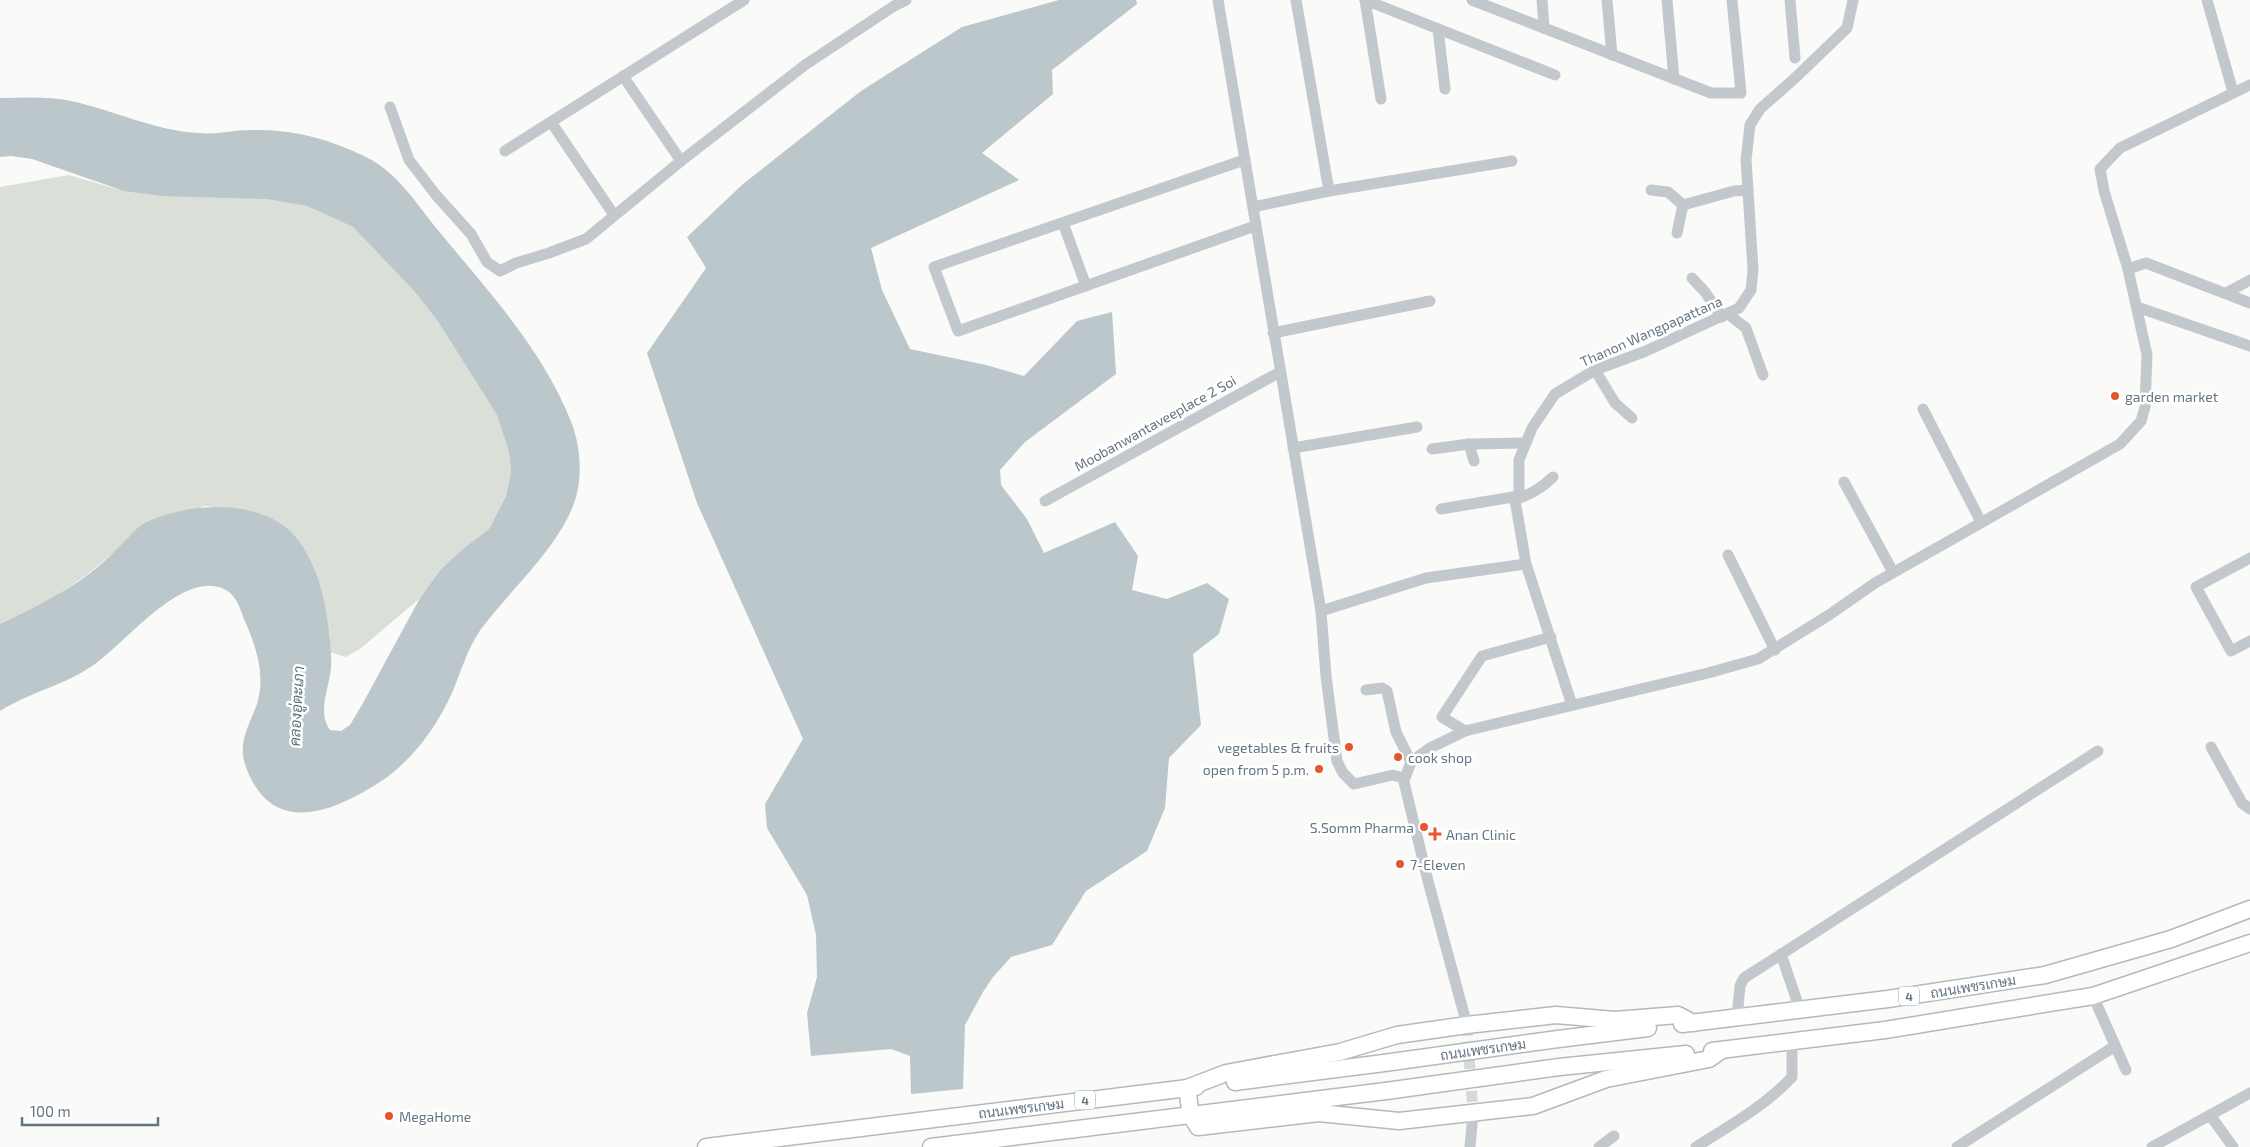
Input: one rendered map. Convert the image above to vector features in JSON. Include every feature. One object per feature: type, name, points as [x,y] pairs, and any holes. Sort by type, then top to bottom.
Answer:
[{"type":"highway","name":"ถนนเพชรเกษม","points":[[706,1147],[1888,999],[2045,975],[2171,939],[2250,909]]},
{"type":"highway","name":"ถนนเพชรเกษม","points":[[931,1147],[1386,1092],[1559,1067],[1885,1030],[2093,996],[2250,943]]},
{"type":"highway","points":[[1693,1023],[1678,1016],[1615,1020],[1556,1015],[1397,1034],[1340,1052],[1226,1073],[1187,1088],[1190,1116],[1198,1126],[1320,1113],[1399,1121],[1474,1114],[1533,1106],[1606,1079],[1709,1059],[1722,1050]]},
{"type":"street","points":[[505,151],[744,0]]},
{"type":"street","points":[[390,107],[409,160],[436,195],[471,234],[487,262],[500,271],[516,263],[550,253],[586,239],[681,160],[805,65],[892,3],[906,0]]},
{"type":"street","points":[[1218,0],[1321,611],[1326,676],[1337,761],[1343,773],[1354,784],[1393,774],[1403,778],[1408,790],[1428,881],[1467,1025]]},
{"type":"street","points":[[1296,0],[1329,191]]},
{"type":"street","points":[[1365,0],[1555,75]]},
{"type":"street","points":[[1365,0],[1381,99]]},
{"type":"street","points":[[1542,0],[1544,28]]},
{"type":"street","points":[[1607,0],[1612,55]]},
{"type":"street","points":[[1667,0],[1674,79]]},
{"type":"street","points":[[1478,1],[1711,93],[1741,93],[1732,0]]},
{"type":"street","points":[[1790,0],[1795,58]]},
{"type":"street","name":"Thanon Wangpapattana","points":[[1572,705],[1526,564],[1517,498],[1519,460],[1532,428],[1555,394],[1595,370],[1646,351],[1739,308],[1751,290],[1753,270],[1746,160],[1750,125],[1760,108],[1794,79],[1847,28],[1853,0]]},
{"type":"street","points":[[2207,0],[2234,92]]},
{"type":"street","points":[[1438,29],[1445,89]]},
{"type":"street","points":[[623,76],[681,160]]},
{"type":"street","points":[[1405,778],[1411,762],[1430,748],[1465,731],[1708,673],[1758,659],[1775,650],[1893,572],[2120,444],[2141,422],[2145,407],[2147,355],[2128,269],[2100,178],[2100,169],[2120,148],[2250,85]]},
{"type":"street","points":[[551,122],[614,215]]},
{"type":"street","points":[[1244,160],[934,267],[958,331],[1256,226]]},
{"type":"street","points":[[1253,207],[1329,191],[1512,161]]},
{"type":"street","points":[[1651,190],[1668,192],[1683,205]]},
{"type":"street","points":[[1683,205],[1734,191],[1748,190]]},
{"type":"street","points":[[1677,233],[1683,205]]},
{"type":"street","points":[[1063,223],[1086,286]]},
{"type":"street","points":[[2128,269],[2146,263],[2250,303]]},
{"type":"street","points":[[1692,278],[1725,315],[1746,328],[1764,375]]},
{"type":"street","points":[[2226,294],[2250,280]]},
{"type":"street","points":[[1273,332],[1430,301]]},
{"type":"street","points":[[2137,307],[2250,346]]},
{"type":"street","points":[[1595,370],[1615,403],[1632,418]]},
{"type":"street","name":"Moobanwantaveeplace 2 Soi","points":[[1045,501],[1280,372]]},
{"type":"street","points":[[1923,409],[1981,522]]},
{"type":"street","points":[[1293,448],[1417,427]]},
{"type":"street","points":[[1432,449],[1469,444],[1526,443]]},
{"type":"street","points":[[1469,444],[1474,461]]},
{"type":"street","points":[[1441,509],[1517,498],[1531,494],[1544,486],[1553,477]]},
{"type":"street","points":[[1844,482],[1893,572]]},
{"type":"street","points":[[1728,555],[1775,650]]},
{"type":"street","points":[[2250,558],[2196,587],[2231,651],[2250,641]]},
{"type":"street","points":[[1321,611],[1426,578],[1526,564]]},
{"type":"street","points":[[1465,731],[1442,717],[1482,656],[1551,638]]},
{"type":"street","points":[[1366,690],[1382,688],[1387,691],[1396,732],[1411,762]]},
{"type":"street","points":[[2210,747],[2242,803],[2250,809]]},
{"type":"street","points":[[1737,1017],[1740,986],[1744,978],[2098,751]]},
{"type":"street","points":[[1780,954],[1800,1010]]},
{"type":"street","points":[[2093,996],[2126,1070]]},
{"type":"street","points":[[1696,1147],[1754,1110],[1781,1090],[1792,1077],[1792,1042]]},
{"type":"street","points":[[1957,1147],[2115,1046]]},
{"type":"street","points":[[2152,1147],[2250,1093]]},
{"type":"street","points":[[1470,1147],[1474,1114]]},
{"type":"street","points":[[2210,1115],[2233,1147]]},
{"type":"street","points":[[1599,1147],[1614,1136]]},
{"type":"shaded area","points":[[69,175],[124,191],[266,199],[307,206],[353,227],[414,291],[437,320],[497,415],[509,452],[511,472],[506,496],[489,529],[441,569],[420,598],[360,649],[345,657],[330,652],[330,633],[289,531],[268,517],[239,509],[204,506],[113,553],[89,573],[52,599],[0,624],[0,187]]},
{"type":"water","points":[[1059,0],[1136,0],[1137,4],[1052,70],[1053,94],[982,153],[1019,180],[871,248],[882,290],[910,349],[986,365],[1024,376],[1077,321],[1112,312],[1116,374],[1025,442],[1000,470],[1001,485],[1027,519],[1044,553],[1115,522],[1138,556],[1132,590],[1167,599],[1207,583],[1229,599],[1219,634],[1193,654],[1201,725],[1169,758],[1165,808],[1147,851],[1086,891],[1052,945],[1011,957],[993,977],[965,1025],[963,1089],[911,1094],[910,1056],[891,1049],[811,1056],[807,1013],[817,977],[816,935],[807,895],[767,828],[765,804],[803,739],[697,503],[647,353],[706,268],[687,237],[743,184],[861,91],[962,27]]},
{"type":"water","name":"คลองอู่ตะเภา","points":[[0,98],[62,99],[150,124],[183,131],[212,133],[245,130],[284,131],[327,141],[369,158],[395,178],[494,298],[530,345],[560,397],[575,432],[579,458],[579,485],[571,511],[549,547],[481,629],[468,653],[446,706],[422,743],[392,774],[352,798],[320,810],[288,811],[274,805],[261,794],[249,776],[245,765],[243,748],[245,735],[260,693],[260,671],[256,650],[238,604],[232,595],[224,589],[202,586],[186,591],[169,601],[95,664],[72,678],[0,711],[0,624],[68,589],[99,566],[137,529],[161,516],[199,508],[218,507],[238,508],[257,513],[274,520],[289,530],[303,547],[314,568],[324,601],[331,647],[331,668],[324,716],[330,730],[341,731],[350,725],[420,598],[441,569],[489,529],[506,496],[511,472],[509,452],[497,415],[437,320],[414,291],[353,227],[307,206],[266,199],[162,196],[124,191],[32,159],[11,156],[0,157]]},
{"type":"tunnel","points":[[1467,1025],[1473,1114]]},
{"type":"place","name":"garden market","points":[[2115,396]]},
{"type":"place","name":"vegetables & fruits","points":[[1349,747]]},
{"type":"place","name":"cook shop","points":[[1398,757]]},
{"type":"place","name":"open from 5 p.m.","points":[[1319,769]]},
{"type":"place","name":"S.Somm Pharma","points":[[1424,827]]},
{"type":"place","name":"Anan Clinic","points":[[1435,834]]},
{"type":"place","name":"7-Eleven","points":[[1400,864]]},
{"type":"place","name":"MegaHome","points":[[389,1116]]}]
